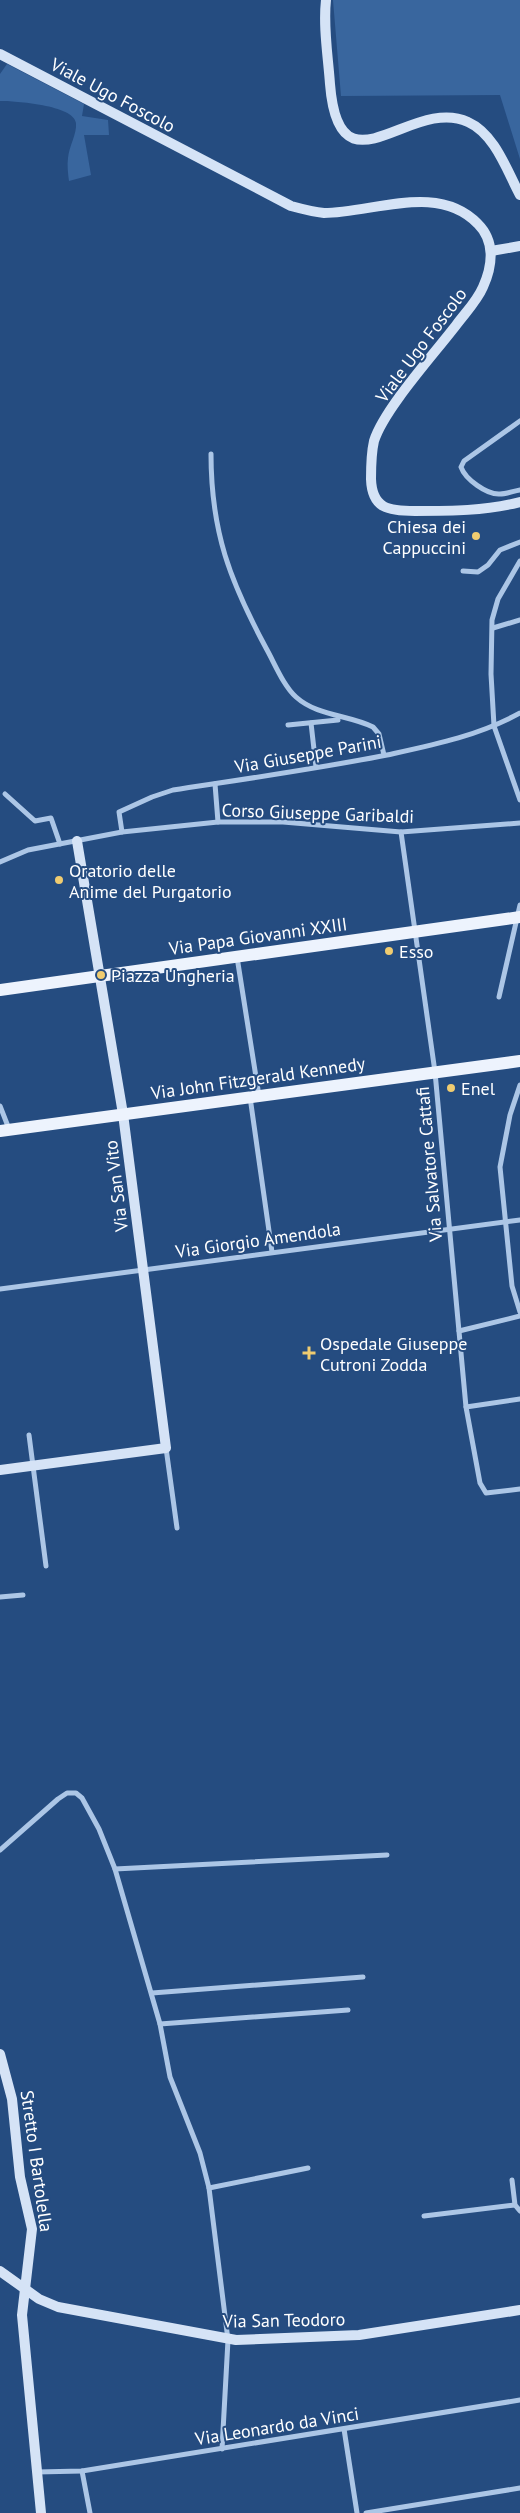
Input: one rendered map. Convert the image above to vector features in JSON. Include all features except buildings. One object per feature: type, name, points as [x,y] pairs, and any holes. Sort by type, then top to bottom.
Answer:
[{"type":"main road","name":"Via Papa Giovanni XXIII","points":[[0,990],[414,932],[519,914]]},
{"type":"main road","name":"Via John Fitzgerald Kennedy","points":[[5,1130],[520,1061]]},
{"type":"street","points":[[326,0],[325,26],[332,106],[336,122],[342,130],[358,140],[370,140],[429,119],[444,117],[462,119],[477,126],[488,137],[520,195]]},
{"type":"street","name":"Viale Ugo Foscolo","points":[[0,54],[291,206],[324,212],[407,203],[442,205],[461,212],[478,224],[488,239],[491,251],[487,277],[479,295],[394,406],[379,430],[372,452],[371,488],[378,503],[383,507],[398,511],[477,511],[520,502]]},
{"type":"street","points":[[491,251],[520,246]]},
{"type":"street","points":[[520,420],[464,461],[462,467],[467,477],[491,493],[499,494],[520,490]]},
{"type":"street","points":[[212,454],[216,522],[223,554],[247,612],[276,667],[296,696],[309,705],[373,727],[379,734],[384,755]]},
{"type":"street","points":[[463,570],[478,572],[488,565],[500,550],[520,542]]},
{"type":"street","points":[[520,561],[498,599],[492,620],[491,674],[494,726],[520,800]]},
{"type":"street","points":[[493,628],[520,620]]},
{"type":"street","name":"Via Giuseppe Parini","points":[[122,832],[119,812],[166,793],[316,768],[435,745],[494,726],[520,713]]},
{"type":"street","points":[[288,725],[338,720]]},
{"type":"street","points":[[311,723],[316,768]]},
{"type":"street","points":[[215,784],[218,822]]},
{"type":"street","points":[[5,794],[35,820],[51,818],[60,844]]},
{"type":"street","name":"Corso Giuseppe Garibaldi","points":[[0,862],[28,850],[77,840],[122,832],[218,822],[283,822],[400,832],[520,823]]},
{"type":"street","name":"Via Salvatore Cattafi","points":[[400,832],[436,1072],[448,1229],[466,1407],[480,1483],[486,1493],[520,1489]]},
{"type":"street","name":"Via San Vito","points":[[77,840],[123,1114],[177,1528]]},
{"type":"street","points":[[499,997],[519,914]]},
{"type":"street","points":[[237,956],[272,1252]]},
{"type":"street","points":[[459,1331],[520,1314],[512,1286],[500,1167],[510,1115],[520,1085]]},
{"type":"street","points":[[0,1106],[5,1130]]},
{"type":"street","name":"Via Giorgio Amendola","points":[[0,1289],[520,1220]]},
{"type":"street","points":[[466,1407],[520,1399]]},
{"type":"street","points":[[29,1435],[46,1566]]},
{"type":"street","points":[[0,1470],[166,1448]]},
{"type":"street","points":[[0,1597],[23,1595]]},
{"type":"street","points":[[0,1850],[58,1799],[67,1793],[76,1793],[82,1798],[99,1829],[115,1869],[160,2024],[170,2077],[200,2153],[209,2188],[228,2340],[222,2449]]},
{"type":"street","points":[[115,1869],[387,1855]]},
{"type":"street","points":[[152,1994],[363,1977]]},
{"type":"street","points":[[160,2024],[348,2010]]},
{"type":"street","name":"Stretto I Bartolella","points":[[0,2054],[11,2093],[20,2178],[32,2229],[24,2289],[22,2329],[41,2513]]},
{"type":"street","points":[[209,2188],[308,2168]]},
{"type":"street","points":[[512,2180],[515,2205],[520,2211]]},
{"type":"street","points":[[424,2216],[515,2205]]},
{"type":"street","name":"Via San Teodoro","points":[[0,2271],[45,2302],[67,2309],[228,2340],[358,2335],[520,2310]]},
{"type":"street","name":"Via Leonardo da Vinci","points":[[37,2472],[82,2471],[520,2400]]},
{"type":"street","points":[[344,2429],[357,2513]]},
{"type":"street","points":[[82,2471],[90,2513]]},
{"type":"street","points":[[366,2513],[520,2488]]},
{"type":"shaded area","points":[[333,0],[520,0],[520,159],[500,95],[341,96]]},
{"type":"shaded area","points":[[7,64],[84,104],[82,116],[108,120],[109,135],[84,135],[91,175],[69,181],[68,158],[76,127],[73,117],[55,108],[43,105],[0,101],[0,74]]},
{"type":"place","name":"Chiesa dei Cappuccini","points":[[476,536]]},
{"type":"place","name":"Oratorio delle Anime del Purgatorio","points":[[59,880]]},
{"type":"place","name":"Esso","points":[[389,951]]},
{"type":"place","name":"Piazza Ungheria","points":[[101,975]]},
{"type":"place","name":"Enel","points":[[451,1088]]},
{"type":"place","name":"Ospedale Giuseppe Cutroni Zodda","points":[[309,1353]]}]
